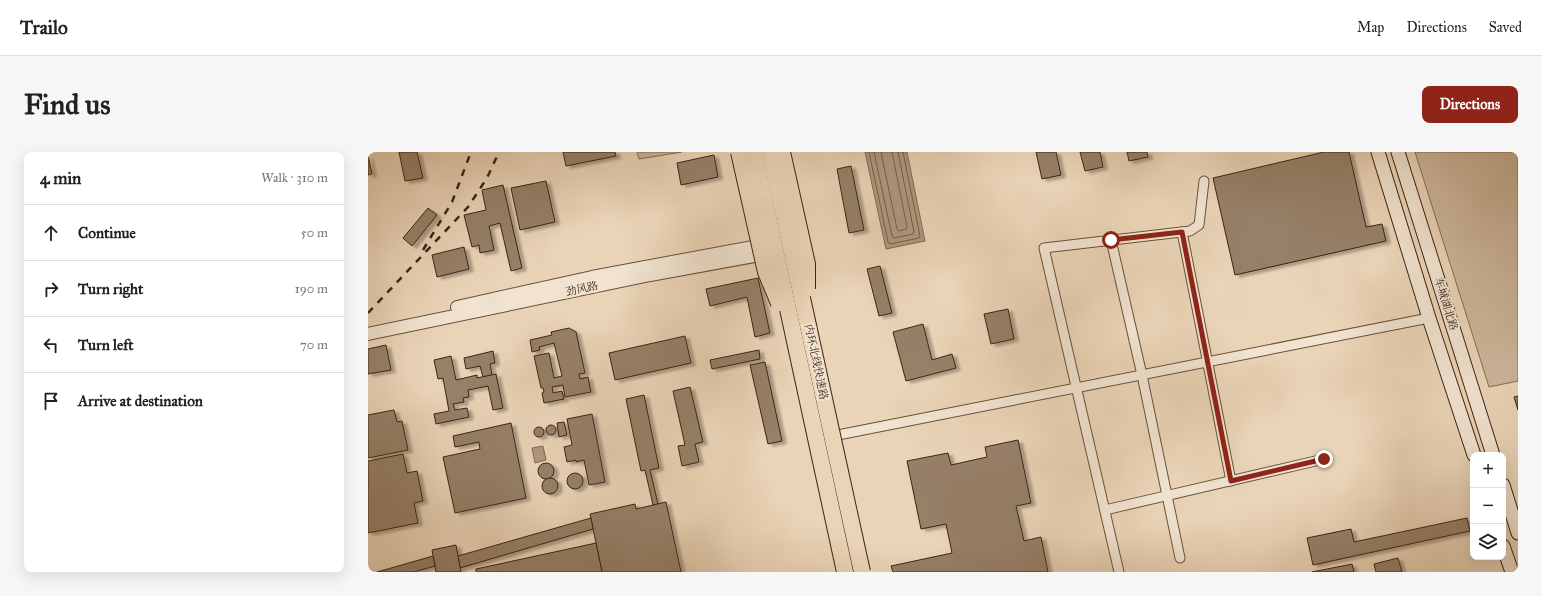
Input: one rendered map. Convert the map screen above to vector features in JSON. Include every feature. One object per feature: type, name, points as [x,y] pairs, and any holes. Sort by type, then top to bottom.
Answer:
[{"type":"highway","points":[[739,152],[766,272],[784,313],[806,392]]},
{"type":"highway","name":"内环北线快速路","points":[[754,152],[845,572]]},
{"type":"highway","name":"内环北线快速路","points":[[770,152],[862,572]]},
{"type":"highway","points":[[782,152],[807,264],[808,308],[822,389]]},
{"type":"main road","name":"车城湖北路","points":[[1378,152],[1429,318],[1473,452]]},
{"type":"main road","name":"车城湖北路","points":[[1398,152],[1493,452]]},
{"type":"main road","points":[[1504,488],[1518,533]]},
{"type":"main road","points":[[1506,555],[1512,572]]},
{"type":"street","points":[[1119,572],[1044,248],[1190,232],[1199,225],[1204,181]]},
{"type":"street","points":[[1182,232],[1231,481]]},
{"type":"street","points":[[1111,240],[1142,375],[1180,558]]},
{"type":"street","name":"劲风路","points":[[368,326],[592,277],[796,243],[368,334]]},
{"type":"street","points":[[838,435],[1429,318]]},
{"type":"street","points":[[1105,510],[1324,459]]},
{"type":"shaded area","points":[[637,152],[682,152],[639,159]]},
{"type":"shaded area","points":[[1415,152],[1518,152],[1518,381],[1489,387]]},
{"type":"water","points":[[865,152],[907,152],[925,241],[886,249]]},
{"type":"water","points":[[543,446],[546,460],[535,463],[532,448]]},
{"type":"building","points":[[399,152],[417,152],[423,178],[405,181]]},
{"type":"building","points":[[563,152],[615,152],[616,156],[566,166]]},
{"type":"building","points":[[1036,152],[1056,152],[1061,175],[1042,179]]},
{"type":"building","points":[[1080,152],[1100,152],[1103,167],[1085,171]]},
{"type":"building","points":[[1127,152],[1147,152],[1148,157],[1129,161]]},
{"type":"building","points":[[1324,152],[1349,152],[1366,227],[1382,224],[1386,241],[1235,275],[1213,178]]},
{"type":"building","points":[[368,155],[372,174],[368,175]]},
{"type":"building","points":[[714,155],[718,177],[681,185],[677,163]]},
{"type":"building","points":[[851,166],[864,230],[849,233],[837,169]]},
{"type":"building","points":[[546,181],[555,222],[520,230],[511,188]]},
{"type":"building","points":[[503,185],[522,268],[511,271],[500,223],[489,226],[494,250],[480,253],[479,245],[472,247],[464,215],[486,210],[482,190]]},
{"type":"building","points":[[428,208],[437,215],[412,246],[403,238]]},
{"type":"building","points":[[464,247],[469,269],[437,277],[432,255]]},
{"type":"building","points":[[880,266],[892,313],[879,316],[867,269]]},
{"type":"building","points":[[758,278],[770,333],[755,337],[747,297],[710,306],[706,289]]},
{"type":"building","points":[[1008,309],[1014,339],[991,344],[984,314]]},
{"type":"building","points":[[923,324],[932,360],[952,354],[956,368],[906,381],[893,332]]},
{"type":"building","points":[[569,328],[576,332],[585,373],[579,374],[580,379],[588,377],[591,392],[565,397],[563,385],[552,387],[553,393],[562,391],[564,399],[544,403],[542,393],[544,392],[543,388],[541,388],[534,356],[549,353],[554,378],[562,376],[554,343],[539,347],[540,350],[532,352],[530,340],[552,335],[551,332]]},
{"type":"building","points":[[685,336],[691,363],[615,380],[609,353]]},
{"type":"building","points":[[386,345],[391,370],[368,374],[368,349]]},
{"type":"building","points":[[759,350],[760,359],[712,369],[710,360]]},
{"type":"building","points":[[493,351],[495,363],[490,364],[492,375],[483,377],[480,366],[466,369],[464,358]]},
{"type":"building","points":[[451,356],[456,380],[477,375],[477,378],[496,374],[503,408],[493,410],[488,386],[468,390],[469,397],[463,398],[464,402],[453,404],[455,410],[467,408],[469,417],[436,424],[434,414],[449,411],[443,378],[438,379],[434,360]]},
{"type":"building","points":[[765,362],[782,441],[768,444],[750,365]]},
{"type":"building","points":[[690,387],[703,442],[695,444],[699,462],[682,466],[678,446],[685,445],[673,391]]},
{"type":"building","points":[[644,395],[659,468],[650,470],[658,504],[653,505],[645,470],[641,471],[626,399]]},
{"type":"building","points":[[1518,396],[1518,410],[1514,397]]},
{"type":"building","points":[[394,410],[397,422],[402,421],[408,450],[368,458],[368,415]]},
{"type":"building","points":[[592,414],[605,482],[589,485],[584,460],[567,462],[564,447],[572,445],[567,419]]},
{"type":"building","points":[[564,422],[567,435],[559,437],[557,423]]},
{"type":"building","points":[[511,423],[526,498],[455,513],[443,457],[480,449],[479,442],[455,447],[453,436]]},
{"type":"building","points":[[549,425],[553,425],[555,426],[555,434],[549,435],[546,432],[546,428]]},
{"type":"building","points":[[537,427],[541,427],[544,432],[541,437],[537,437],[534,434],[534,430]]},
{"type":"building","points":[[1018,440],[1031,503],[1016,506],[1024,541],[1041,537],[1048,572],[893,572],[891,566],[952,553],[946,524],[921,529],[907,461],[948,453],[951,465],[987,457],[985,447]]},
{"type":"building","points":[[403,454],[407,473],[417,471],[423,501],[414,503],[418,523],[368,533],[368,461]]},
{"type":"building","points":[[546,463],[553,468],[554,471],[549,478],[546,479],[539,474],[538,471],[543,464]]},
{"type":"building","points":[[572,473],[578,473],[583,478],[581,487],[578,489],[572,489],[567,484],[567,478]]},
{"type":"building","points":[[550,478],[557,483],[558,486],[553,493],[550,494],[543,489],[542,486],[547,479]]},
{"type":"building","points":[[666,502],[681,572],[602,572],[590,514],[635,504],[636,509]]},
{"type":"building","points":[[591,518],[593,529],[460,568],[458,556]]},
{"type":"building","points":[[1467,518],[1470,531],[1313,565],[1307,538],[1351,529],[1354,542]]},
{"type":"building","points":[[596,543],[602,572],[476,572],[476,569]]},
{"type":"building","points":[[456,545],[461,572],[436,572],[432,550]]},
{"type":"building","points":[[433,556],[435,566],[414,572],[377,572]]},
{"type":"building","points":[[1398,558],[1402,572],[1376,572],[1374,564]]},
{"type":"building","points":[[1352,564],[1354,572],[1312,572]]},
{"type":"railway","points":[[423,250],[452,202],[471,152]]},
{"type":"railway","points":[[368,313],[468,207],[487,178],[499,152]]},
{"type":"route","points":[[1111,240],[1182,232],[1231,481],[1324,459]]}]
